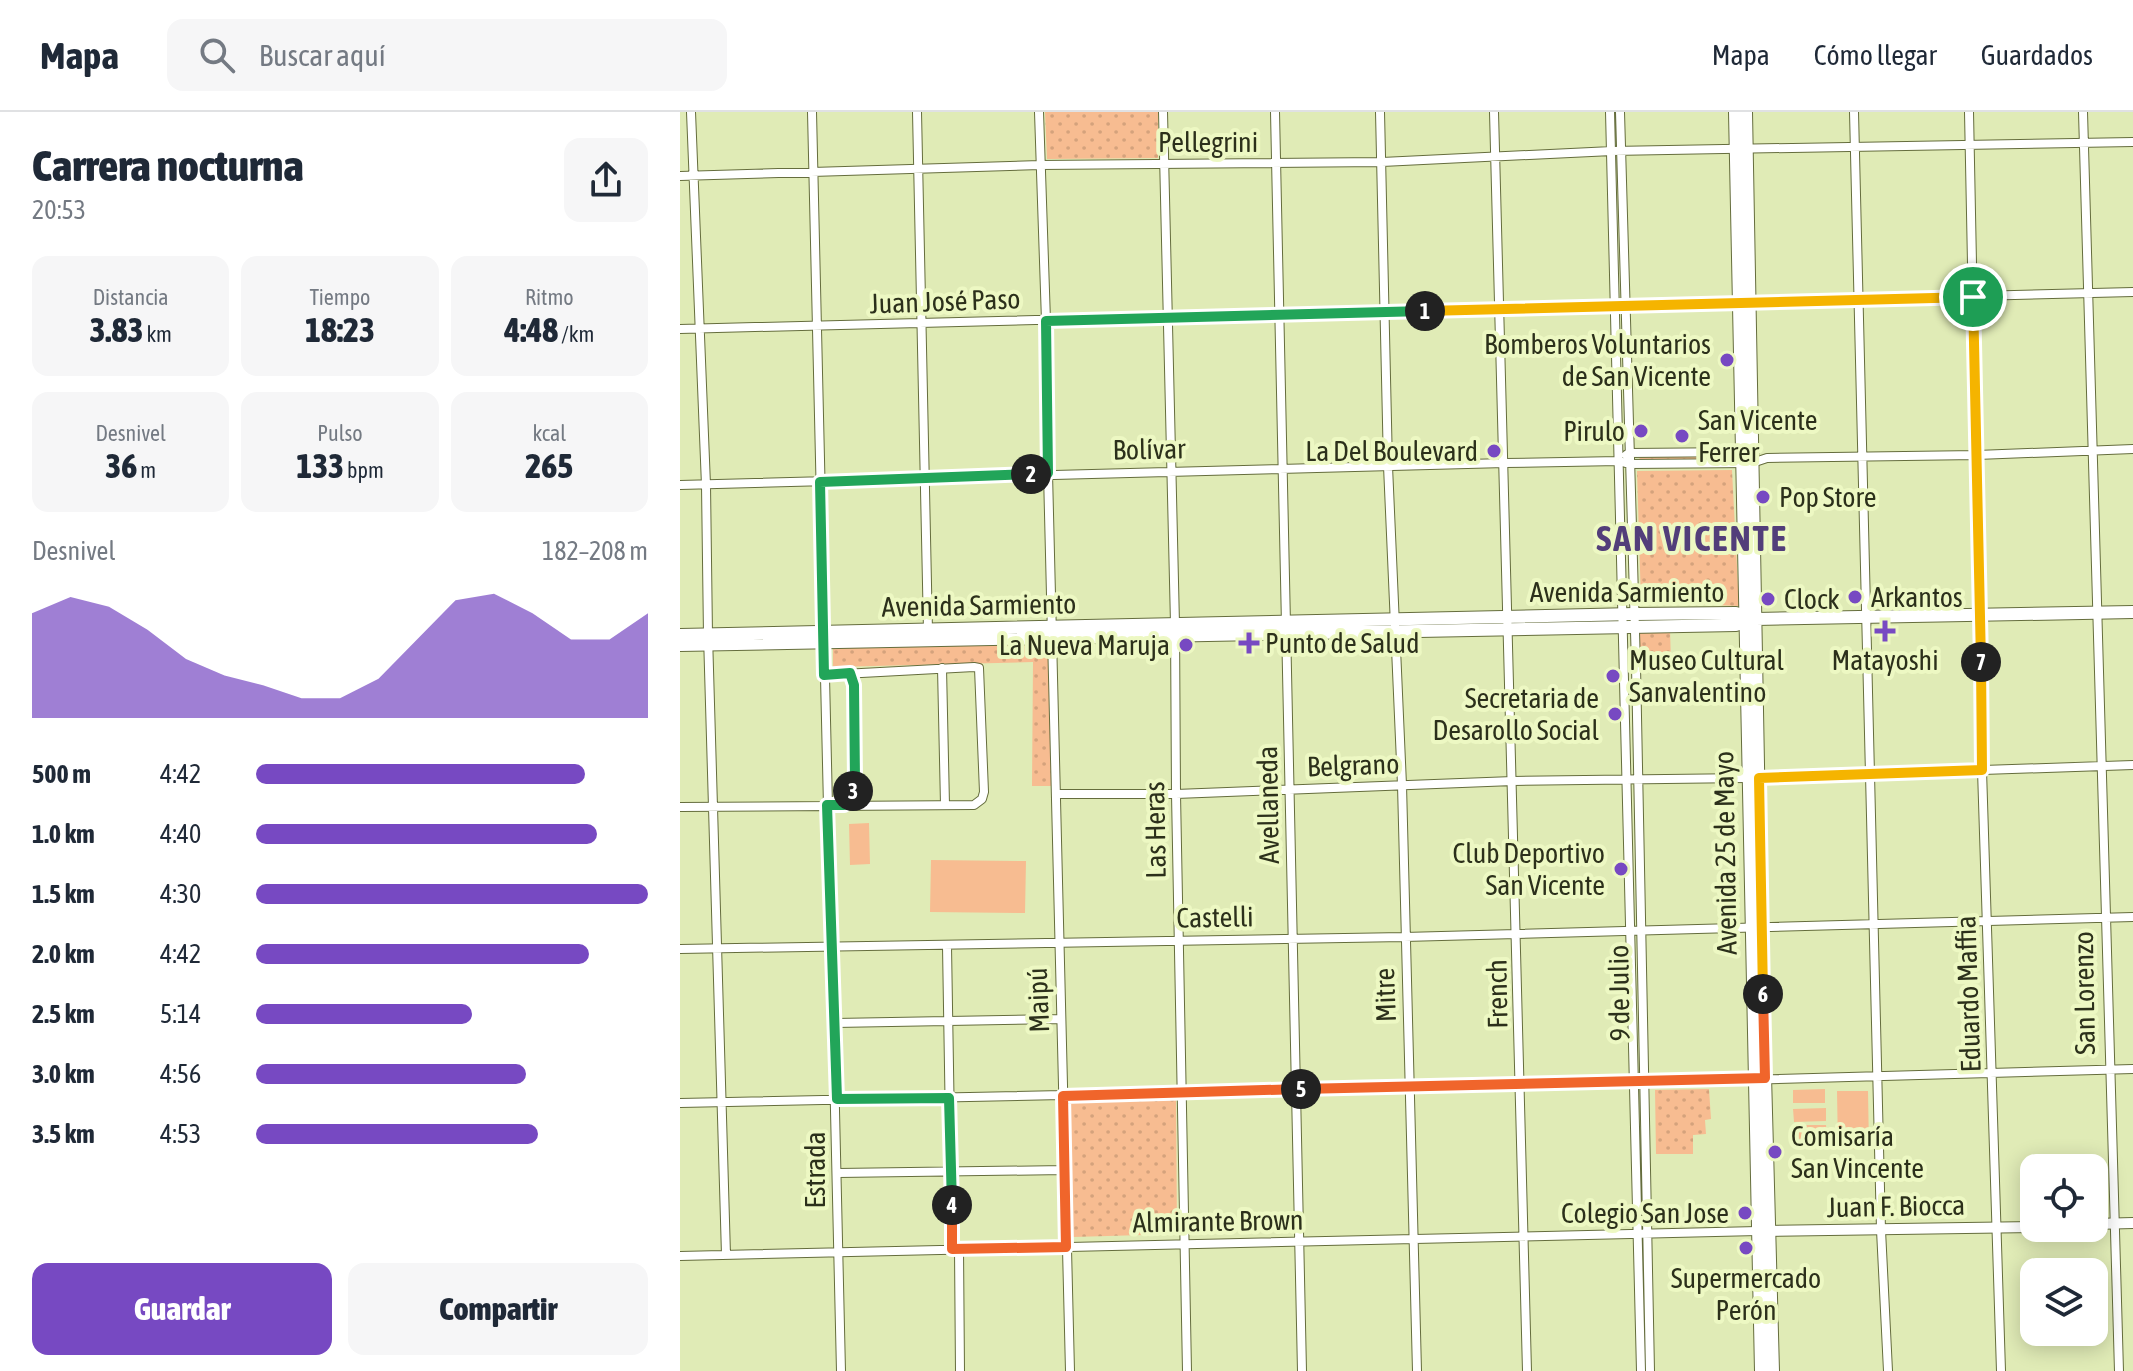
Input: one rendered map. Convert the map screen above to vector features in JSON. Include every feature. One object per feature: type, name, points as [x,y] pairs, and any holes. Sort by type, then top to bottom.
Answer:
[{"type":"main road","points":[[1735,112],[1741,149]]},
{"type":"main road","points":[[1741,149],[1746,112]]},
{"type":"main road","name":"Avenida 25 de Mayo","points":[[1741,149],[1764,1231]]},
{"type":"main road","name":"Avenida Sarmiento","points":[[680,645],[708,640],[1628,620],[1736,613],[1751,619],[2133,612]]},
{"type":"main road","name":"Avenida Sarmiento","points":[[680,635],[708,640]]},
{"type":"main road","points":[[1761,1371],[1764,1231]]},
{"type":"main road","points":[[1764,1231],[1773,1371]]},
{"type":"street","points":[[691,112],[696,176],[706,485],[726,1255]]},
{"type":"street","name":"Estrada","points":[[812,112],[841,1371]]},
{"type":"street","points":[[917,112],[928,635]]},
{"type":"street","name":"Maipú","points":[[1039,112],[1070,1371]]},
{"type":"street","name":"Las Heras","points":[[1163,112],[1187,1371]]},
{"type":"street","name":"Avellaneda","points":[[1275,112],[1302,1371]]},
{"type":"street","name":"Mitre","points":[[1380,112],[1383,312],[1402,785],[1417,1371]]},
{"type":"street","name":"French","points":[[1494,112],[1518,933],[1527,1371]]},
{"type":"street","points":[[1610,112],[1616,151],[1620,306],[1619,461],[1628,620]]},
{"type":"street","points":[[1616,151],[1620,112]]},
{"type":"street","points":[[1854,112],[1881,1230],[1888,1371]]},
{"type":"street","name":"Eduardo Maffia","points":[[1969,112],[1982,770],[2001,1371]]},
{"type":"street","name":"San Lorenzo","points":[[2083,112],[2119,1371]]},
{"type":"street","name":"Pellegrini","points":[[680,176],[1040,165],[1382,162],[1616,151],[2133,142]]},
{"type":"street","name":"Juan José Paso","points":[[680,329],[2133,292]]},
{"type":"street","points":[[1620,306],[1629,453],[1628,620]]},
{"type":"street","name":"Bolívar","points":[[1629,453],[1767,458],[2133,449]]},
{"type":"street","points":[[1619,461],[1629,453]]},
{"type":"street","name":"Bolívar","points":[[680,485],[1171,470],[1619,461],[1629,464],[1746,458]]},
{"type":"street","name":"9 de Julio","points":[[1628,620],[1635,930],[1643,1083],[1641,1371]]},
{"type":"street","points":[[942,668],[945,805]]},
{"type":"street","points":[[680,807],[978,803],[984,792],[979,668],[824,675]]},
{"type":"street","points":[[844,805],[854,789],[855,781],[854,685],[850,673]]},
{"type":"street","name":"Belgrano","points":[[1056,794],[1176,794],[1513,781],[1753,778],[2133,765]]},
{"type":"street","name":"Castelli","points":[[680,949],[1404,937],[2133,917]]},
{"type":"street","name":"9 de Julio","points":[[1635,930],[1633,1083],[1650,1371]]},
{"type":"street","points":[[947,946],[951,1171],[960,1371]]},
{"type":"street","points":[[835,1023],[1061,1019]]},
{"type":"street","points":[[680,1103],[1643,1083],[2133,1069]]},
{"type":"street","points":[[838,1173],[1065,1170]]},
{"type":"street","points":[[2108,1223],[2133,1223]]},
{"type":"street","name":"Juan F. Biocca","points":[[1764,1231],[2020,1228]]},
{"type":"street","name":"Almirante Brown","points":[[680,1256],[1764,1231]]},
{"type":"shaded area","points":[[1045,112],[1158,112],[1158,158],[1047,159]]},
{"type":"shaded area","points":[[1639,455],[1732,455],[1732,461],[1640,462]]},
{"type":"shaded area","points":[[1732,470],[1739,606],[1641,602],[1637,471]]},
{"type":"shaded area","points":[[1670,629],[1671,663],[1639,664],[1638,630]]},
{"type":"shaded area","points":[[1049,641],[1052,786],[1032,786],[1033,662],[833,667],[833,646]]},
{"type":"shaded area","points":[[869,823],[870,864],[850,865],[849,824]]},
{"type":"shaded area","points":[[931,860],[1026,861],[1025,913],[930,912]]},
{"type":"shaded area","points":[[1709,1089],[1711,1119],[1705,1120],[1706,1134],[1693,1135],[1693,1154],[1656,1154],[1655,1090]]},
{"type":"shaded area","points":[[1825,1089],[1825,1103],[1793,1103],[1793,1090]]},
{"type":"shaded area","points":[[1837,1091],[1868,1091],[1869,1148],[1838,1149]]},
{"type":"shaded area","points":[[1176,1098],[1177,1234],[1073,1237],[1070,1100]]},
{"type":"shaded area","points":[[1826,1108],[1826,1121],[1794,1122],[1793,1109]]},
{"type":"shaded area","points":[[1794,1125],[1826,1125],[1827,1138],[1794,1139]]},
{"type":"place","name":"Bomberos Voluntarios de San Vicente","points":[[1727,360]]},
{"type":"place","name":"Pirulo","points":[[1641,431]]},
{"type":"place","name":"San Vicente Ferrer","points":[[1682,436]]},
{"type":"place","name":"La Del Boulevard","points":[[1494,451]]},
{"type":"place","name":"Pop Store","points":[[1763,497]]},
{"type":"place","name":"Arkantos","points":[[1855,597]]},
{"type":"place","name":"Clock","points":[[1768,599]]},
{"type":"place","name":"Matayoshi","points":[[1885,631]]},
{"type":"place","name":"Punto de Salud","points":[[1249,643]]},
{"type":"place","name":"La Nueva Maruja","points":[[1186,645]]},
{"type":"place","name":"Museo Cultural Sanvalentino","points":[[1613,676]]},
{"type":"place","name":"Secretaria de Desarollo Social","points":[[1615,714]]},
{"type":"place","name":"Club Deportivo San Vicente","points":[[1621,869]]},
{"type":"place","name":"Comisaría San Vincente","points":[[1775,1152]]},
{"type":"place","name":"Colegio San Jose","points":[[1745,1213]]},
{"type":"place","name":"Supermercado Perón","points":[[1746,1248]]},
{"type":"district","name":"SAN VICENTE","points":[[1692,538]]},
{"type":"route","points":[[1973,297],[1982,770],[1759,778],[1765,1078],[1063,1096],[1066,1247],[952,1249],[949,1098],[837,1099],[827,805],[844,805],[854,789],[854,685],[850,673],[824,675],[820,482],[1048,473],[1046,321],[1973,297]]}]
